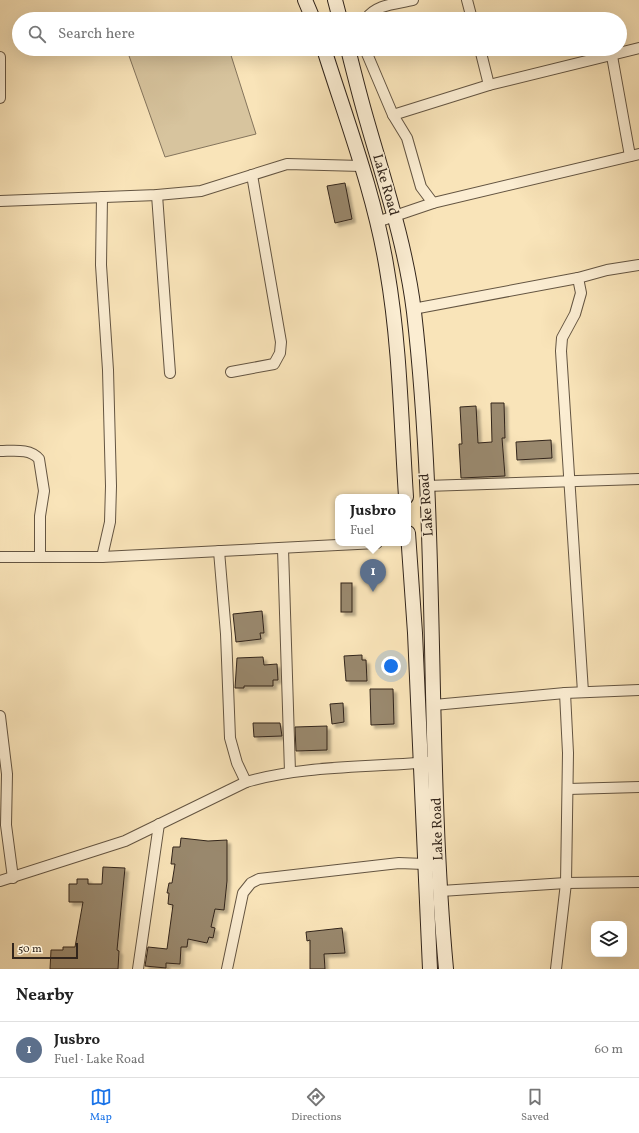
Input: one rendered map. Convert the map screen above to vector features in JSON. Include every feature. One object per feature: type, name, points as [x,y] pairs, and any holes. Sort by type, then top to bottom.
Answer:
[{"type":"main road","points":[[305,0],[309,12]]},
{"type":"main road","points":[[335,0],[338,12]]},
{"type":"main road","name":"Lake Road","points":[[326,56],[377,222],[387,269],[396,327],[406,494]]},
{"type":"main road","name":"Lake Road","points":[[350,56],[395,217],[413,309],[431,579],[436,762],[441,891],[446,969]]},
{"type":"main road","name":"Lake Road","points":[[408,546],[415,634],[424,864],[430,969]]},
{"type":"street","points":[[372,12],[382,7],[413,0]]},
{"type":"street","points":[[467,0],[470,12]]},
{"type":"street","points":[[627,52],[639,48]]},
{"type":"street","points":[[368,56],[393,115],[407,138],[422,187],[433,203]]},
{"type":"street","points":[[482,56],[489,84]]},
{"type":"street","points":[[377,222],[433,203],[635,155],[612,56],[489,84],[393,115]]},
{"type":"street","points":[[0,57],[0,98]]},
{"type":"street","points":[[0,201],[157,195],[201,191],[287,164],[361,166]]},
{"type":"street","points":[[231,372],[274,364],[280,353],[281,342],[252,175]]},
{"type":"street","points":[[157,195],[170,373]]},
{"type":"street","points":[[102,197],[101,265],[108,370],[111,493],[110,522],[102,557]]},
{"type":"street","points":[[413,309],[578,278],[607,270],[639,265]]},
{"type":"street","points":[[578,278],[580,293],[579,300],[575,314],[562,338],[561,351],[583,692]]},
{"type":"street","points":[[0,451],[25,451],[36,455],[39,460],[44,491],[40,516],[40,557]]},
{"type":"street","points":[[426,486],[639,479]]},
{"type":"street","points":[[0,557],[102,557],[335,546]]},
{"type":"street","points":[[283,549],[290,772]]},
{"type":"street","points":[[219,551],[226,634],[230,738],[236,763],[246,782]]},
{"type":"street","points":[[434,705],[583,692],[639,690]]},
{"type":"street","points":[[556,969],[566,883],[568,789],[566,694]]},
{"type":"street","points":[[0,716],[7,774],[6,825],[13,878]]},
{"type":"street","points":[[0,881],[125,841],[246,782],[290,772],[436,762]]},
{"type":"street","points":[[568,789],[639,787]]},
{"type":"street","points":[[138,969],[159,824]]},
{"type":"street","points":[[227,969],[243,893],[251,883],[259,879],[399,863],[424,864]]},
{"type":"street","points":[[441,891],[566,883],[639,882]]},
{"type":"shaded area","points":[[129,56],[231,56],[256,134],[165,157]]},
{"type":"building","points":[[345,183],[352,219],[335,223],[327,186]]},
{"type":"building","points":[[491,403],[504,403],[505,438],[502,438],[505,476],[461,478],[459,444],[462,444],[460,407],[476,406],[478,443],[492,442]]},
{"type":"building","points":[[551,440],[552,458],[517,460],[516,442]]},
{"type":"building","points":[[341,583],[352,583],[352,612],[341,612]]},
{"type":"building","points":[[262,611],[264,633],[260,633],[261,639],[236,642],[233,614]]},
{"type":"building","points":[[362,655],[362,660],[366,660],[367,681],[346,681],[344,656]]},
{"type":"building","points":[[263,657],[264,665],[277,664],[278,680],[273,680],[273,686],[244,686],[244,688],[235,688],[237,658]]},
{"type":"building","points":[[370,689],[393,689],[394,724],[371,725]]},
{"type":"building","points":[[343,703],[344,722],[332,724],[330,704]]},
{"type":"building","points":[[253,723],[280,723],[282,736],[254,737]]},
{"type":"building","points":[[327,726],[327,750],[296,751],[295,727]]},
{"type":"building","points":[[181,838],[208,841],[227,840],[227,881],[224,910],[215,909],[211,927],[215,928],[213,938],[209,937],[207,943],[188,939],[187,947],[181,947],[180,964],[166,963],[166,968],[145,966],[148,947],[167,949],[173,905],[168,904],[169,893],[167,893],[169,883],[172,883],[175,864],[171,864],[173,847],[180,847]]},
{"type":"building","points":[[103,867],[125,868],[117,950],[119,951],[118,969],[50,969],[51,950],[63,950],[63,947],[75,947],[83,902],[69,902],[69,884],[77,884],[77,879],[88,879],[88,884],[102,884]]},
{"type":"building","points":[[342,928],[345,953],[324,954],[325,969],[310,969],[310,940],[307,941],[306,932]]},
{"type":"place","name":"Jusbro","points":[[373,592]]}]
